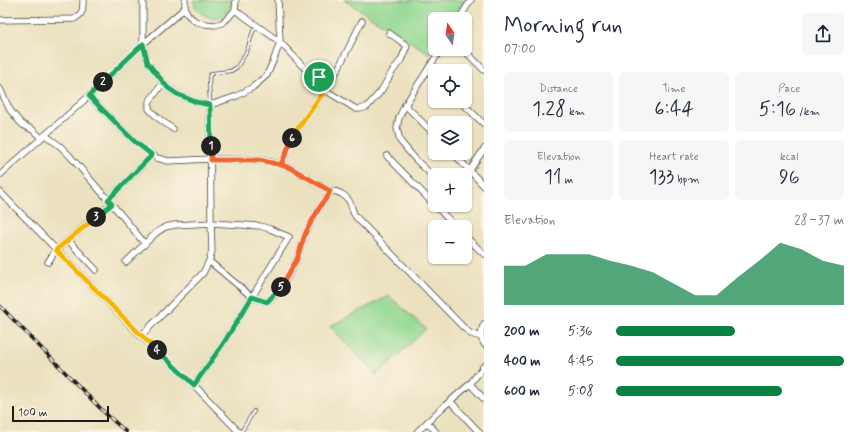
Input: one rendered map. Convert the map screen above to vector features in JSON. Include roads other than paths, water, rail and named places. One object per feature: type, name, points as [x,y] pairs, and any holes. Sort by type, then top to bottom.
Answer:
[{"type":"street","points":[[0,20],[74,19],[82,12],[83,0]]},
{"type":"street","points":[[143,0],[143,44],[148,63],[168,88],[177,94],[196,102],[210,105],[237,96],[253,88],[266,74],[274,59],[280,42],[278,0]]},
{"type":"street","points":[[185,0],[185,8],[188,15],[195,21],[215,25],[222,23],[235,10],[236,0]]},
{"type":"street","points":[[463,12],[471,0]]},
{"type":"street","points":[[0,175],[89,96],[143,44],[185,8]]},
{"type":"street","points":[[235,10],[280,42],[325,90],[360,109],[367,107],[381,91],[401,60],[407,46],[404,42],[389,33]]},
{"type":"street","points":[[281,165],[294,134],[325,90],[330,79],[337,71],[362,20]]},
{"type":"street","points":[[470,56],[484,70]]},
{"type":"street","points":[[428,70],[405,105],[399,118],[397,128],[400,141],[428,171]]},
{"type":"street","points":[[314,77],[330,79]]},
{"type":"street","points":[[163,82],[149,102],[149,109],[173,130]]},
{"type":"street","points":[[1,93],[10,110],[19,121],[23,125],[60,146],[145,244]]},
{"type":"street","points":[[89,96],[134,141],[157,158],[168,161],[260,160],[291,168],[330,191],[341,193],[350,203],[352,212],[356,217],[404,267],[462,326],[471,334],[481,338]]},
{"type":"street","points":[[142,336],[203,273],[212,251],[210,105]]},
{"type":"street","points":[[405,105],[428,128]]},
{"type":"street","points":[[467,108],[484,124]]},
{"type":"street","points":[[471,168],[484,149]]},
{"type":"street","points":[[48,262],[56,250],[110,202],[152,155]]},
{"type":"street","points":[[387,156],[428,196]]},
{"type":"street","points":[[460,160],[468,168]]},
{"type":"street","points":[[472,172],[484,186]]},
{"type":"street","points":[[209,261],[252,297],[267,302],[281,289],[297,259],[309,226],[330,191]]},
{"type":"street","points":[[0,192],[56,250],[240,432]]},
{"type":"street","points":[[443,212],[450,220]]},
{"type":"street","points":[[126,262],[156,233],[166,227],[175,225],[211,223],[260,226],[270,228],[289,237],[223,344],[194,385]]},
{"type":"street","points":[[68,240],[96,270]]},
{"type":"street","points":[[472,243],[484,254]]},
{"type":"street","points":[[484,324],[481,331],[481,338],[484,344]]},
{"type":"street","points":[[417,432],[470,384],[484,366]]},
{"type":"street","points":[[470,384],[484,399]]},
{"type":"street","points":[[450,401],[479,432]]},
{"type":"street","points":[[427,422],[436,432]]},
{"type":"lane","points":[[210,105],[210,75],[213,73],[231,71],[237,67],[247,51],[253,31],[257,26]]},
{"type":"lane","points":[[240,432],[254,412]]},
{"type":"railway","points":[[0,306],[105,413],[126,432]]}]
